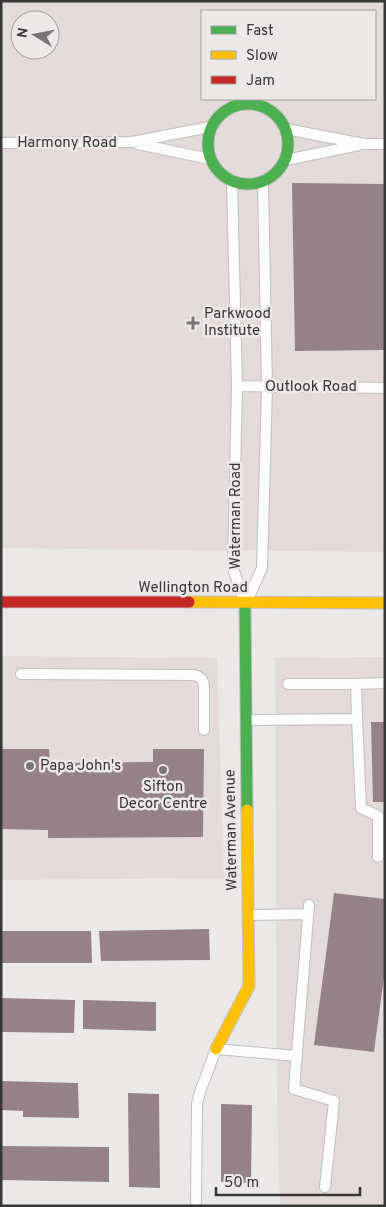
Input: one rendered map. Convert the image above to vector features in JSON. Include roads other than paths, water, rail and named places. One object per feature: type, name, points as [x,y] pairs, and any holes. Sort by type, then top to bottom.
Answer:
[{"type":"street","points":[[248,102],[265,106],[276,115],[286,129],[288,145],[286,160],[277,174],[263,182],[248,184],[232,182],[220,172],[210,159],[208,143],[210,127],[233,106],[248,102]]},
{"type":"street","name":"Wellington Road","points":[[1,602],[385,604]]},
{"type":"street","name":"Waterman Avenue","points":[[216,1049],[249,986],[245,604]]},
{"type":"lane","name":"Harmony Road","points":[[1,143],[132,142],[210,127]]},
{"type":"lane","points":[[286,129],[364,144],[385,144]]},
{"type":"lane","name":"Harmony Road","points":[[132,142],[210,159]]},
{"type":"lane","points":[[286,160],[364,144]]},
{"type":"lane","name":"Waterman Road","points":[[232,182],[237,386],[233,568],[245,604]]},
{"type":"lane","name":"Waterman Road","points":[[245,604],[262,568],[266,387],[263,182]]},
{"type":"lane","name":"Outlook Road","points":[[237,386],[385,388]]},
{"type":"lane","points":[[21,674],[193,674],[204,682],[204,730]]},
{"type":"lane","points":[[288,684],[385,683]]},
{"type":"lane","points":[[356,684],[362,808],[378,816],[378,857]]},
{"type":"lane","points":[[246,720],[357,719]]},
{"type":"lane","points":[[248,914],[309,909],[294,1089],[334,1101],[325,1187]]},
{"type":"lane","points":[[196,1201],[197,1104],[216,1049],[297,1056]]},
{"type":"place","name":"Parkwood Institute","points":[[193,323]]},
{"type":"place","name":"Papa John's","points":[[30,766]]},
{"type":"place","name":"Sifton Decor Centre","points":[[163,770]]}]
